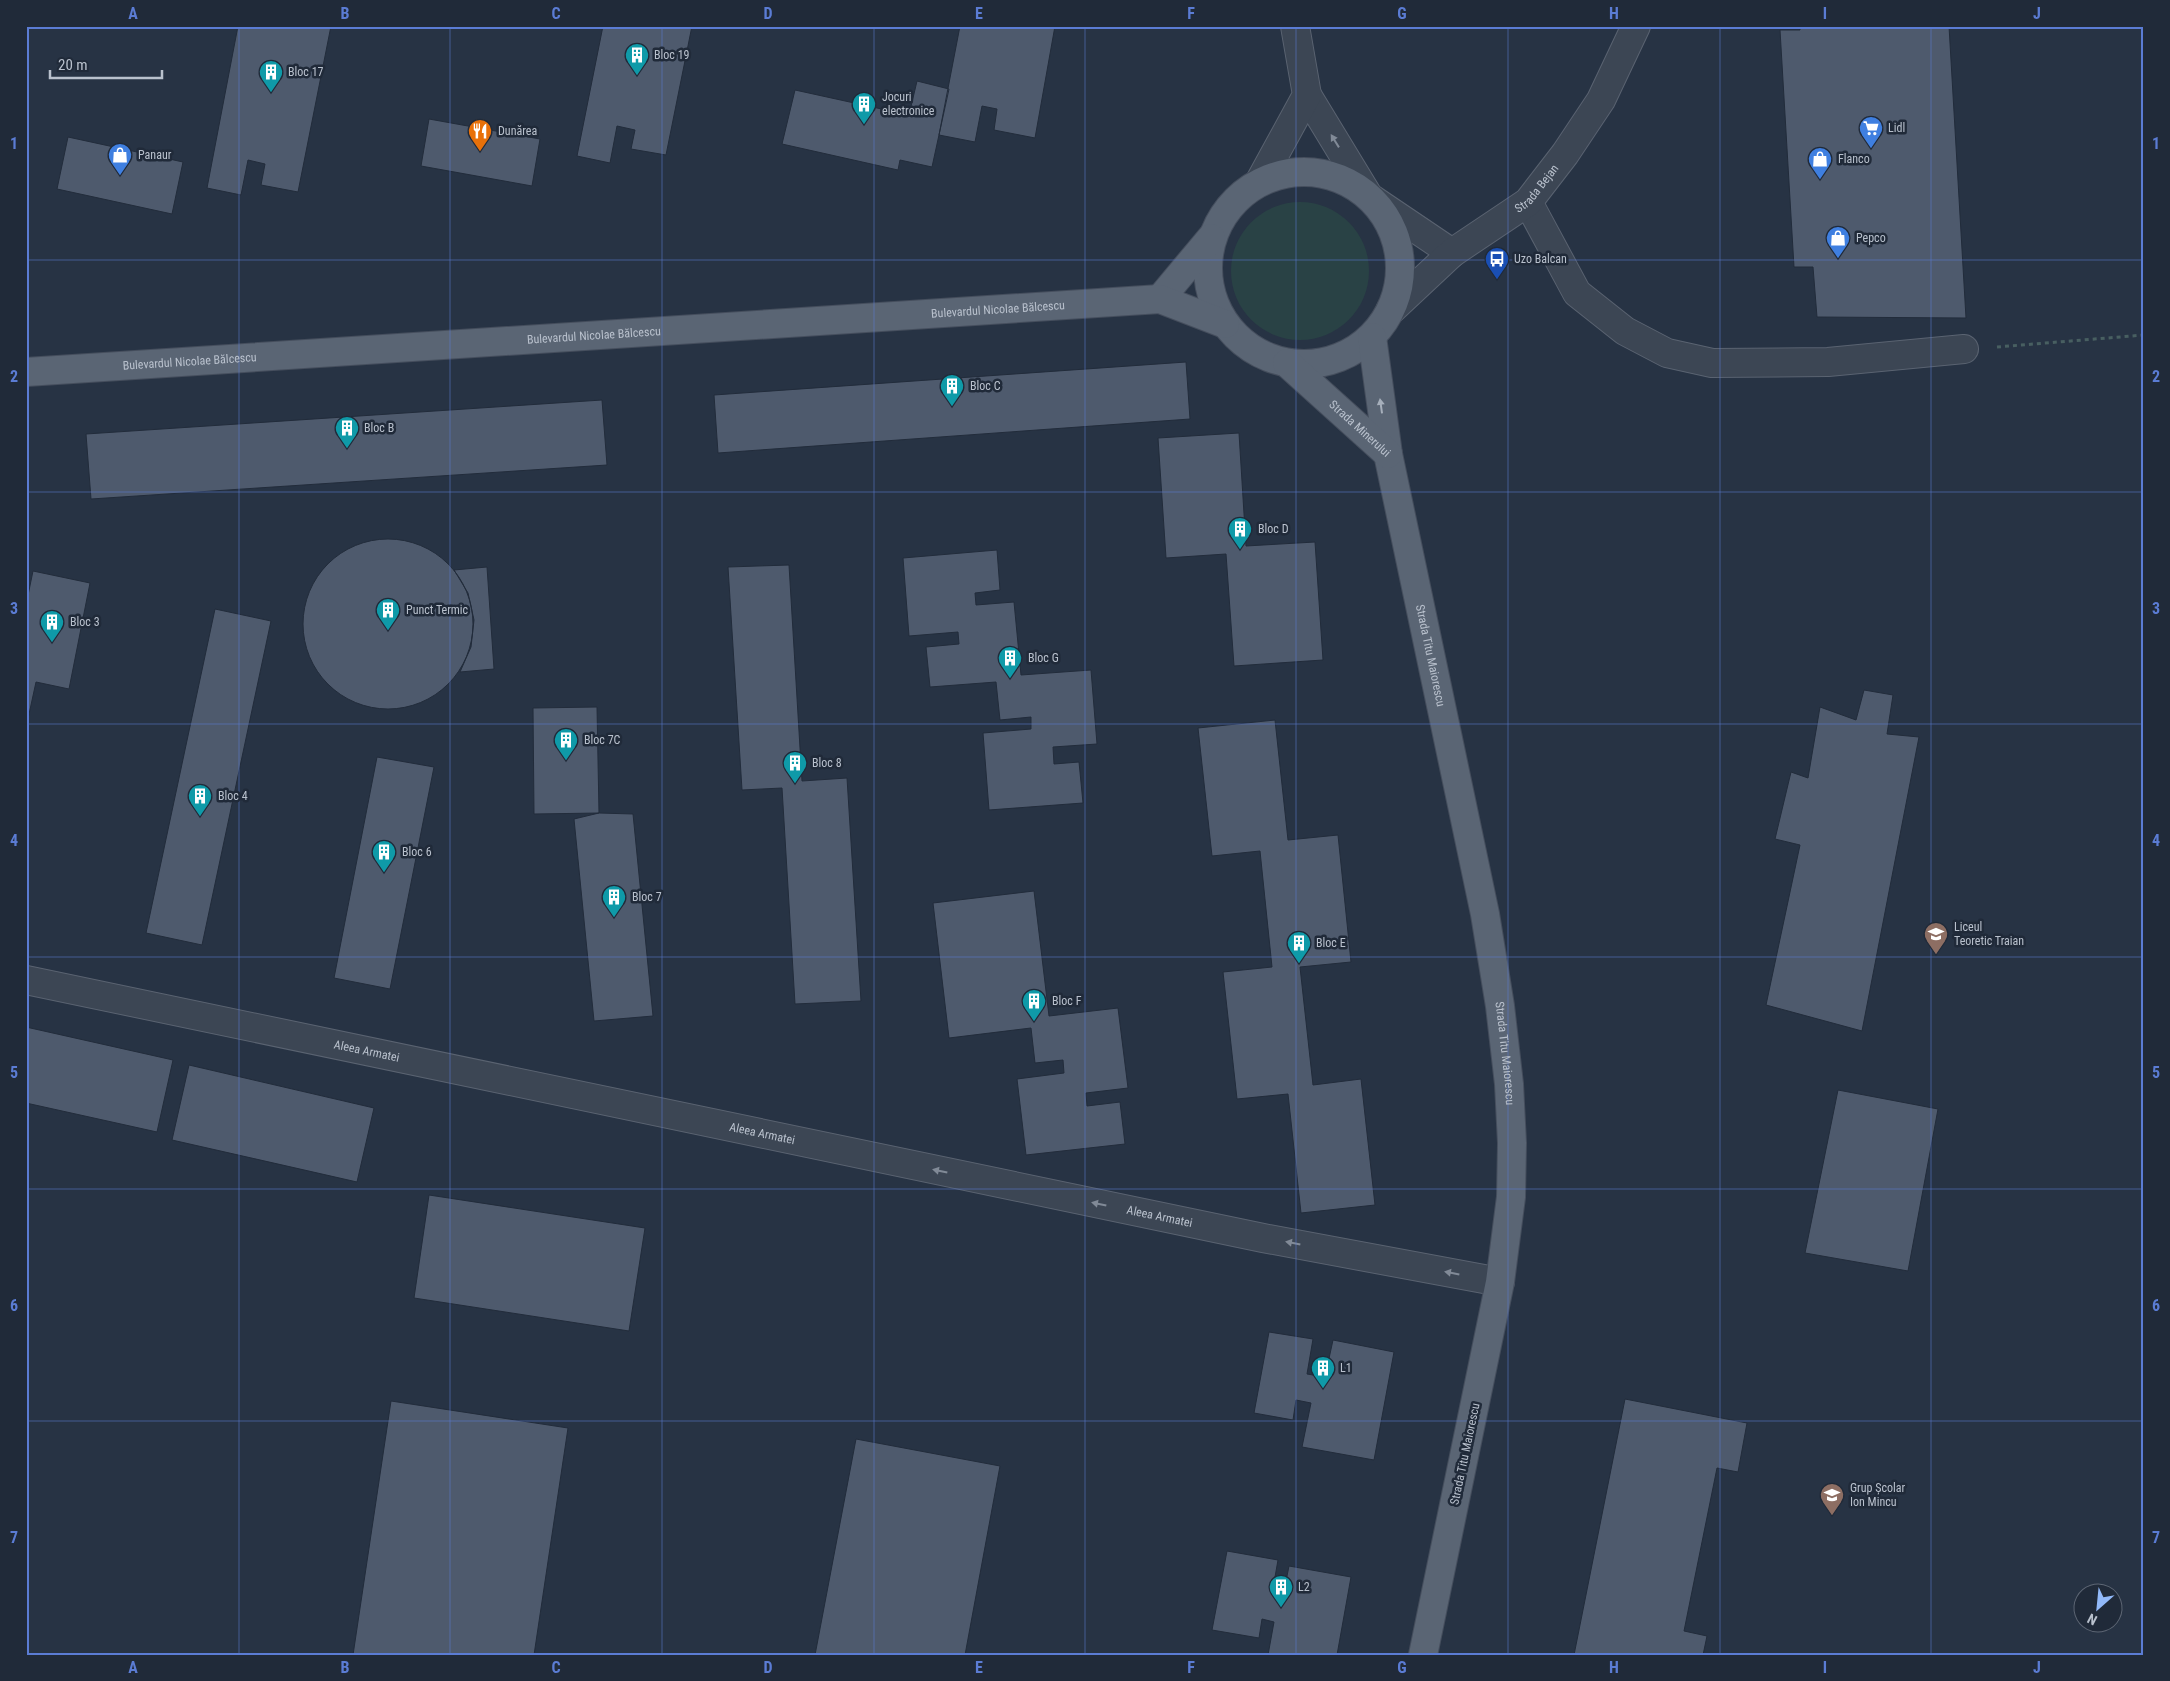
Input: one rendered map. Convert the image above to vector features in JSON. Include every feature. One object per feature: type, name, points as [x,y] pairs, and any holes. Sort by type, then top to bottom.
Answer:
[{"type":"main road","points":[[1211,238],[1207,274],[1216,308],[1225,324],[1237,338],[1252,349],[1269,358],[1287,363],[1306,364],[1324,362],[1341,357],[1372,337],[1390,311],[1396,295],[1400,278],[1400,260],[1397,242],[1391,226],[1381,210],[1369,197],[1342,179],[1325,174],[1292,172],[1260,181],[1230,205],[1219,220],[1211,238],[1160,299],[1225,324]]},
{"type":"main road","name":"Bulevardul Nicolae Bălcescu","points":[[26,372],[1160,299]]},
{"type":"main road","name":"Strada Minerului","points":[[1372,337],[1388,454]]},
{"type":"main road","name":"Strada Minerului","points":[[1287,363],[1388,454]]},
{"type":"main road","name":"Strada Titu Maiorescu","points":[[1388,454],[1485,914],[1500,1006],[1509,1084],[1512,1143],[1511,1197],[1500,1282],[1423,1655]]},
{"type":"street","points":[[1295,26],[1306,95],[1369,197],[1452,253]]},
{"type":"street","name":"Strada Bejan","points":[[1390,311],[1452,253],[1528,202],[1565,154],[1601,100],[1636,26]]},
{"type":"street","points":[[1260,181],[1306,95]]},
{"type":"street","points":[[1528,202],[1577,293],[1625,331],[1667,352],[1712,363],[1828,362],[1964,349]]},
{"type":"street","name":"Aleea Armatei","points":[[26,980],[1253,1236],[1500,1282]]},
{"type":"path","points":[[1964,349],[2144,335]]},
{"type":"green space","points":[[1300,202],[1326,208],[1349,222],[1363,245],[1369,271],[1363,297],[1349,320],[1326,334],[1300,340],[1274,334],[1251,320],[1237,297],[1231,271],[1237,245],[1251,222],[1274,208]]},
{"type":"building","name":"Bloc 17","points":[[238,26],[331,26],[298,192],[261,185],[265,164],[248,160],[241,195],[207,188]]},
{"type":"building","name":"Bloc 19","points":[[603,26],[692,26],[666,155],[631,149],[635,130],[617,126],[610,163],[577,156]]},
{"type":"building","points":[[960,26],[1055,26],[1035,138],[994,130],[997,109],[982,106],[975,142],[939,135]]},
{"type":"building","name":"Lidl","points":[[1800,26],[1949,26],[1966,318],[1817,317],[1813,267],[1794,267],[1780,30],[1800,30]]},
{"type":"building","name":"Jocuri electronice","points":[[917,81],[949,89],[932,167],[900,160],[898,170],[782,144],[795,90],[909,115]]},
{"type":"building","name":"Dunărea","points":[[429,119],[540,139],[532,186],[421,166]]},
{"type":"building","name":"Panaur","points":[[68,137],[183,162],[172,214],[57,189]]},
{"type":"building","name":"Bloc C","points":[[1186,362],[1190,419],[718,453],[714,395]]},
{"type":"building","name":"Bloc B","points":[[602,400],[607,465],[91,499],[86,434]]},
{"type":"building","name":"Bloc D","points":[[1239,433],[1246,546],[1315,542],[1323,660],[1234,666],[1226,554],[1166,558],[1158,438]]},
{"type":"building","name":"Punct Termic","points":[[388,539],[413,543],[428,549],[442,558],[454,570],[463,584],[469,599],[473,624],[469,649],[463,664],[454,678],[442,690],[428,699],[413,705],[388,709],[363,705],[348,699],[334,690],[322,678],[313,664],[307,649],[303,624],[307,599],[313,584],[322,570],[334,558],[348,549],[363,543]]},
{"type":"building","name":"Bloc G","points":[[997,550],[1000,590],[975,593],[976,605],[1014,602],[1021,675],[1091,670],[1097,744],[1053,747],[1054,764],[1079,762],[1083,803],[989,810],[983,733],[1031,729],[1031,717],[1000,720],[996,682],[930,687],[926,647],[959,644],[958,632],[909,636],[903,558]]},
{"type":"building","name":"Bloc 8","points":[[789,565],[802,781],[847,778],[861,1001],[795,1004],[782,788],[742,790],[728,567]]},
{"type":"building","points":[[487,567],[494,669],[460,672],[471,647],[474,620],[468,593],[454,570]]},
{"type":"building","name":"Bloc 3","points":[[33,571],[90,583],[69,689],[36,682],[26,728],[26,605]]},
{"type":"building","name":"Bloc 4","points":[[215,609],[271,621],[202,945],[146,933]]},
{"type":"building","points":[[1864,690],[1893,695],[1887,734],[1919,737],[1862,1031],[1766,1005],[1800,845],[1775,839],[1791,772],[1808,778],[1820,707],[1856,720]]},
{"type":"building","name":"Bloc 7C","points":[[597,707],[599,813],[534,814],[533,708]]},
{"type":"building","name":"Bloc E","points":[[1275,720],[1288,840],[1338,835],[1351,962],[1300,967],[1313,1085],[1361,1079],[1375,1205],[1301,1213],[1288,1094],[1237,1099],[1223,972],[1272,967],[1260,851],[1212,856],[1198,728]]},
{"type":"building","name":"Bloc 6","points":[[377,757],[434,767],[390,989],[334,978]]},
{"type":"building","name":"Bloc 7","points":[[599,813],[633,814],[653,1016],[594,1021],[574,819]]},
{"type":"building","name":"Bloc F","points":[[1034,891],[1049,1016],[1118,1008],[1128,1088],[1086,1093],[1087,1106],[1120,1102],[1125,1144],[1026,1155],[1017,1079],[1064,1073],[1063,1060],[1035,1063],[1031,1028],[949,1038],[933,903]]},
{"type":"building","points":[[26,1027],[173,1060],[157,1132],[26,1103]]},
{"type":"building","points":[[189,1065],[374,1108],[357,1182],[172,1140]]},
{"type":"building","points":[[1838,1090],[1938,1109],[1908,1271],[1805,1253]]},
{"type":"building","points":[[429,1195],[645,1228],[629,1331],[414,1298]]},
{"type":"building","name":"L1","points":[[1269,1332],[1313,1339],[1307,1374],[1325,1377],[1333,1340],[1394,1352],[1374,1460],[1302,1447],[1311,1403],[1296,1400],[1293,1420],[1254,1413]]},
{"type":"building","points":[[1625,1399],[1747,1423],[1738,1472],[1717,1468],[1684,1631],[1707,1636],[1703,1655],[1574,1655]]},
{"type":"building","points":[[391,1401],[568,1428],[534,1655],[353,1655]]},
{"type":"building","points":[[856,1439],[1000,1466],[965,1655],[815,1655]]},
{"type":"building","name":"L2","points":[[1227,1551],[1278,1560],[1272,1594],[1283,1596],[1289,1566],[1351,1577],[1337,1655],[1268,1655],[1274,1622],[1262,1619],[1259,1638],[1212,1630]]},
{"type":"place","name":"Bloc 19","points":[[637,76]]},
{"type":"place","name":"Bloc 17","points":[[271,93]]},
{"type":"place","name":"Jocuri electronice","points":[[864,125]]},
{"type":"place","name":"Lidl","points":[[1871,149]]},
{"type":"place","name":"Dunărea","points":[[480,152]]},
{"type":"place","name":"Panaur","points":[[120,176]]},
{"type":"place","name":"Flanco","points":[[1820,180]]},
{"type":"place","name":"Pepco","points":[[1838,259]]},
{"type":"place","name":"Uzo Balcan","points":[[1497,280]]},
{"type":"place","name":"Bloc C","points":[[952,407]]},
{"type":"place","name":"Bloc B","points":[[347,449]]},
{"type":"place","name":"Bloc D","points":[[1240,550]]},
{"type":"place","name":"Punct Termic","points":[[388,631]]},
{"type":"place","name":"Bloc 3","points":[[52,643]]},
{"type":"place","name":"Bloc G","points":[[1010,679]]},
{"type":"place","name":"Bloc 7C","points":[[566,761]]},
{"type":"place","name":"Bloc 8","points":[[795,784]]},
{"type":"place","name":"Bloc 4","points":[[200,817]]},
{"type":"place","name":"Bloc 6","points":[[384,873]]},
{"type":"place","name":"Bloc 7","points":[[614,918]]},
{"type":"place","name":"Liceul Teoretic Traian","points":[[1936,955]]},
{"type":"place","name":"Bloc E","points":[[1299,964]]},
{"type":"place","name":"Bloc F","points":[[1034,1022]]},
{"type":"place","name":"L1","points":[[1323,1389]]},
{"type":"place","name":"Grup Școlar Ion Mincu","points":[[1832,1516]]},
{"type":"place","name":"L2","points":[[1281,1608]]}]
